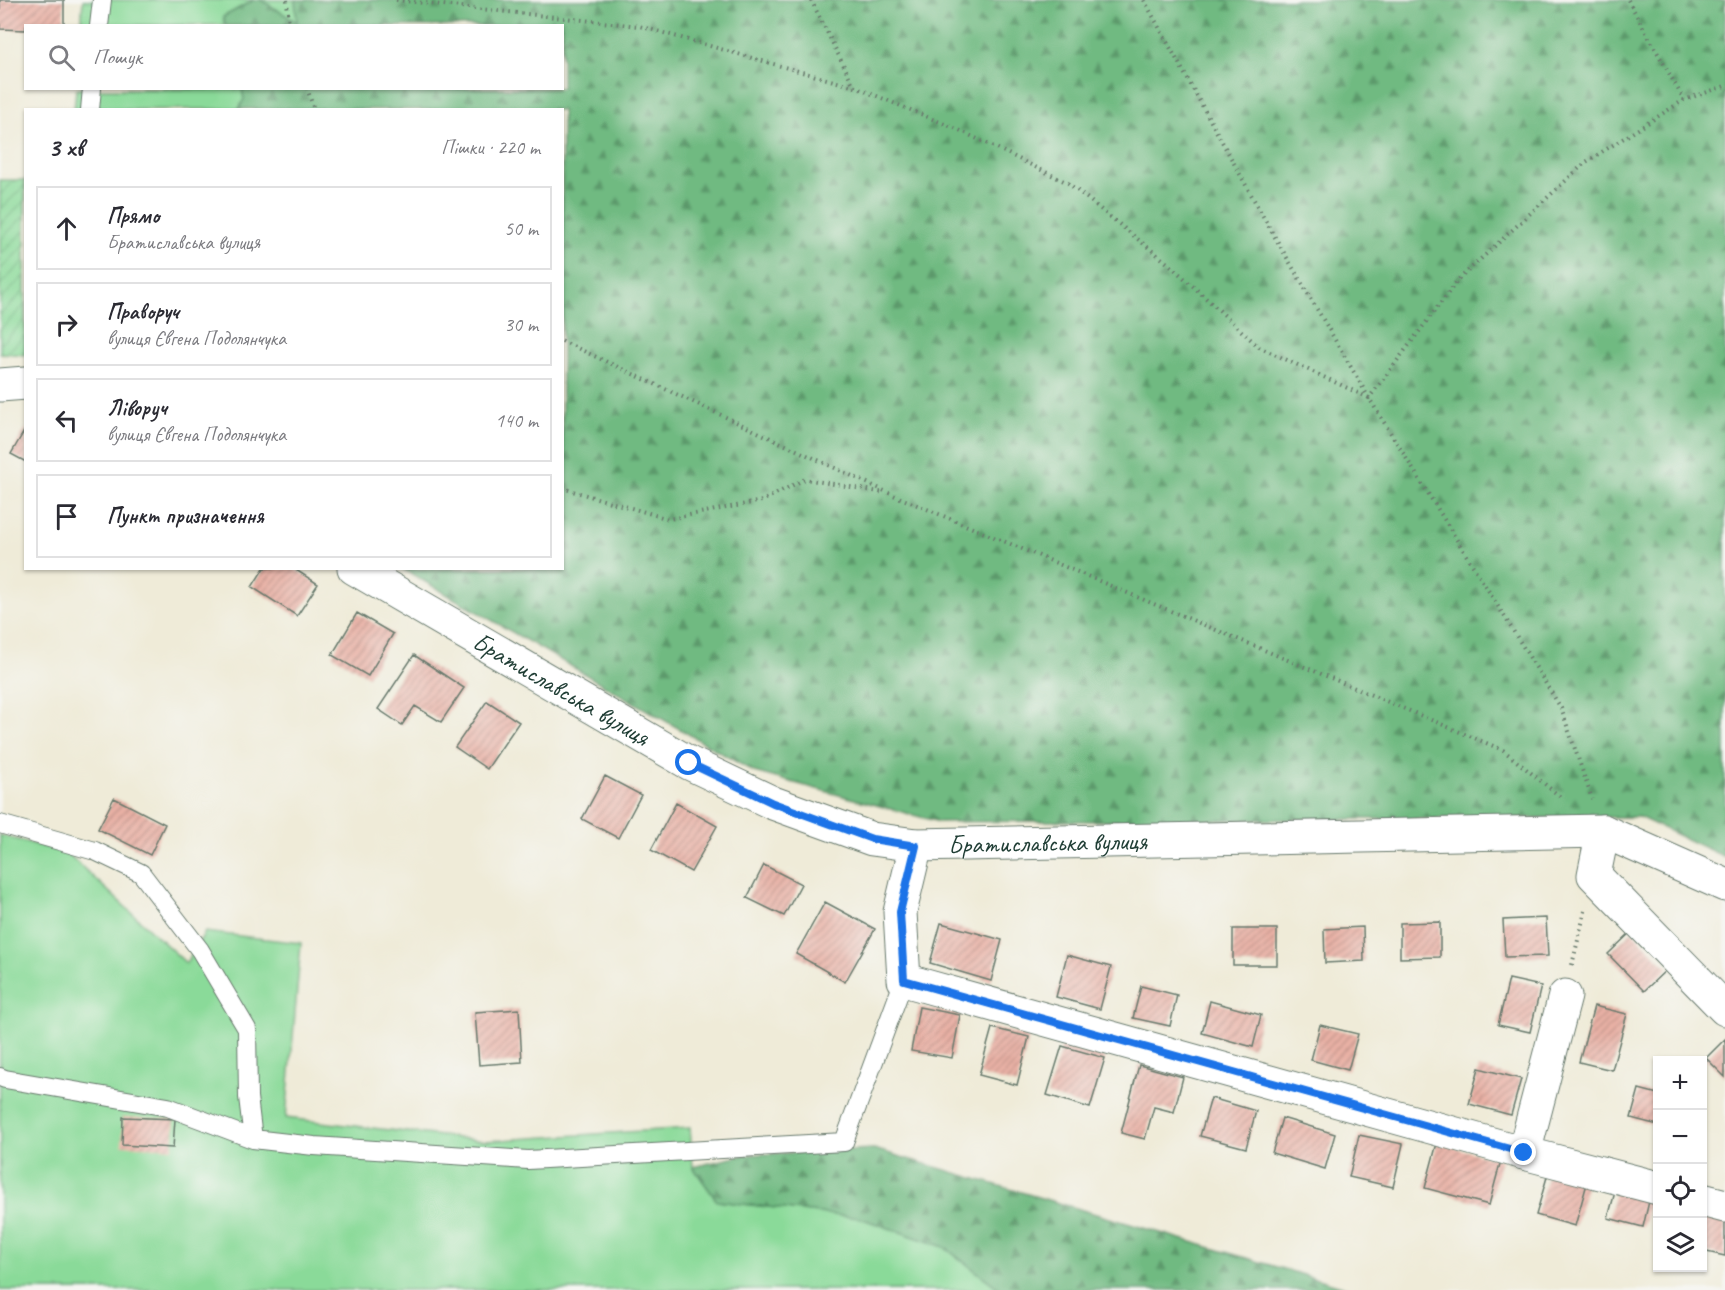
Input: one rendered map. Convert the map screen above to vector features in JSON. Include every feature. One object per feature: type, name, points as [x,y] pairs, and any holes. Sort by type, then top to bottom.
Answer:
[{"type":"street","points":[[0,385],[24,383]]},
{"type":"street","name":"Братиславська вулиця","points":[[357,570],[689,763],[784,807],[872,839],[916,846],[1603,831],[1725,885]]},
{"type":"street","points":[[1603,831],[1594,875],[1725,1010]]},
{"type":"street","points":[[916,846],[900,912],[904,980],[1524,1153],[1653,1187]]},
{"type":"street","points":[[1524,1153],[1565,996]]},
{"type":"street","points":[[1707,1201],[1725,1206]]},
{"type":"lane","points":[[99,24],[102,0]]},
{"type":"lane","points":[[90,108],[92,90]]},
{"type":"lane","points":[[0,824],[95,850],[141,873],[200,950],[247,1029],[248,1097],[254,1139]]},
{"type":"lane","points":[[0,1077],[168,1107],[254,1139],[314,1146],[528,1160],[844,1142],[904,980]]},
{"type":"path","points":[[287,0],[289,24]]},
{"type":"path","points":[[396,0],[639,26],[855,87],[959,130],[1068,183],[1170,265],[1259,347],[1369,398]]},
{"type":"path","points":[[811,0],[855,87]]},
{"type":"path","points":[[1144,0],[1269,227],[1369,398],[1561,708],[1603,831]]},
{"type":"path","points":[[1628,0],[1684,100]]},
{"type":"path","points":[[1369,398],[1458,280],[1586,162],[1684,100],[1725,86]]},
{"type":"path","points":[[308,90],[313,108]]},
{"type":"path","points":[[564,342],[891,494],[1503,750],[1603,831]]},
{"type":"path","points":[[564,489],[669,519],[762,501],[805,479],[891,494]]},
{"type":"path","points":[[1565,996],[1594,875]]},
{"type":"green space","points":[[83,0],[254,0],[223,17],[225,24],[81,24]]},
{"type":"green space","points":[[254,0],[261,0],[297,22],[295,0],[1725,0],[1725,857],[1639,817],[939,822],[754,772],[405,570],[564,570],[564,108],[240,108],[244,99],[242,90],[564,90],[564,24],[225,24],[223,17]]},
{"type":"green space","points":[[261,0],[295,0],[298,23]]},
{"type":"green space","points":[[76,90],[242,90],[244,99],[240,108],[74,108]]},
{"type":"green space","points":[[0,180],[24,180],[24,355],[0,353]]},
{"type":"green space","points":[[0,835],[67,853],[186,963],[205,932],[301,943],[286,1118],[485,1141],[690,1128],[693,1167],[717,1201],[860,1218],[944,1247],[1001,1290],[0,1290]]},
{"type":"green space","points":[[874,1149],[1355,1290],[1001,1290],[944,1247],[860,1218],[717,1201],[693,1167],[744,1155]]},
{"type":"building","points":[[0,0],[64,0],[64,24],[24,24],[24,30],[0,29]]},
{"type":"building","points":[[24,431],[24,461],[11,454]]},
{"type":"building","points":[[263,570],[296,570],[318,584],[297,616],[252,587]]},
{"type":"building","points":[[357,613],[393,634],[368,676],[332,655]]},
{"type":"building","points":[[414,655],[464,688],[441,722],[415,706],[402,725],[378,709]]},
{"type":"building","points":[[487,701],[519,722],[487,769],[455,747]]},
{"type":"building","points":[[605,776],[641,795],[618,838],[582,819]]},
{"type":"building","points":[[114,798],[165,824],[150,855],[98,829]]},
{"type":"building","points":[[676,803],[717,826],[691,872],[651,850]]},
{"type":"building","points":[[764,865],[801,884],[784,916],[747,898]]},
{"type":"building","points":[[825,902],[875,929],[845,982],[796,954]]},
{"type":"building","points":[[1546,918],[1548,956],[1505,957],[1503,920]]},
{"type":"building","points":[[1440,922],[1440,957],[1400,958],[1400,923]]},
{"type":"building","points":[[941,923],[1002,940],[991,981],[930,963]]},
{"type":"building","points":[[1363,927],[1364,961],[1325,963],[1324,929]]},
{"type":"building","points":[[1233,929],[1277,929],[1277,965],[1233,965]]},
{"type":"building","points":[[1632,931],[1668,968],[1644,991],[1608,954]]},
{"type":"building","points":[[1067,955],[1111,967],[1100,1009],[1056,997]]},
{"type":"building","points":[[1509,979],[1541,986],[1530,1032],[1498,1025]]},
{"type":"building","points":[[1141,986],[1177,995],[1170,1026],[1133,1018]]},
{"type":"building","points":[[1210,1001],[1261,1015],[1253,1047],[1202,1033]]},
{"type":"building","points":[[1594,1006],[1627,1014],[1612,1070],[1579,1062]]},
{"type":"building","points":[[919,1007],[960,1015],[952,1058],[911,1051]]},
{"type":"building","points":[[519,1009],[522,1062],[479,1065],[475,1012]]},
{"type":"building","points":[[1320,1025],[1358,1034],[1348,1070],[1311,1060]]},
{"type":"building","points":[[992,1028],[1029,1037],[1017,1085],[979,1075]]},
{"type":"building","points":[[1725,1039],[1725,1077],[1707,1059]]},
{"type":"building","points":[[1062,1046],[1105,1058],[1090,1108],[1047,1095]]},
{"type":"building","points":[[1139,1065],[1183,1077],[1174,1112],[1154,1107],[1145,1139],[1121,1133]]},
{"type":"building","points":[[1479,1068],[1521,1079],[1511,1115],[1469,1104]]},
{"type":"building","points":[[1639,1089],[1653,1093],[1653,1124],[1631,1118]]},
{"type":"building","points":[[1211,1098],[1256,1111],[1246,1148],[1200,1136]]},
{"type":"building","points":[[123,1117],[175,1119],[173,1148],[122,1145]]},
{"type":"building","points":[[1282,1118],[1335,1134],[1325,1169],[1272,1153]]},
{"type":"building","points":[[1359,1135],[1403,1144],[1393,1187],[1349,1177]]},
{"type":"building","points":[[1437,1143],[1501,1160],[1489,1205],[1425,1188]]},
{"type":"building","points":[[1549,1170],[1588,1180],[1575,1226],[1536,1215]]},
{"type":"building","points":[[1616,1188],[1650,1197],[1643,1227],[1608,1218]]},
{"type":"building","points":[[1707,1214],[1725,1219],[1725,1256],[1707,1252]]},
{"type":"route","points":[[689,763],[773,803],[872,839],[916,846],[900,912],[904,980],[1524,1153]]}]
